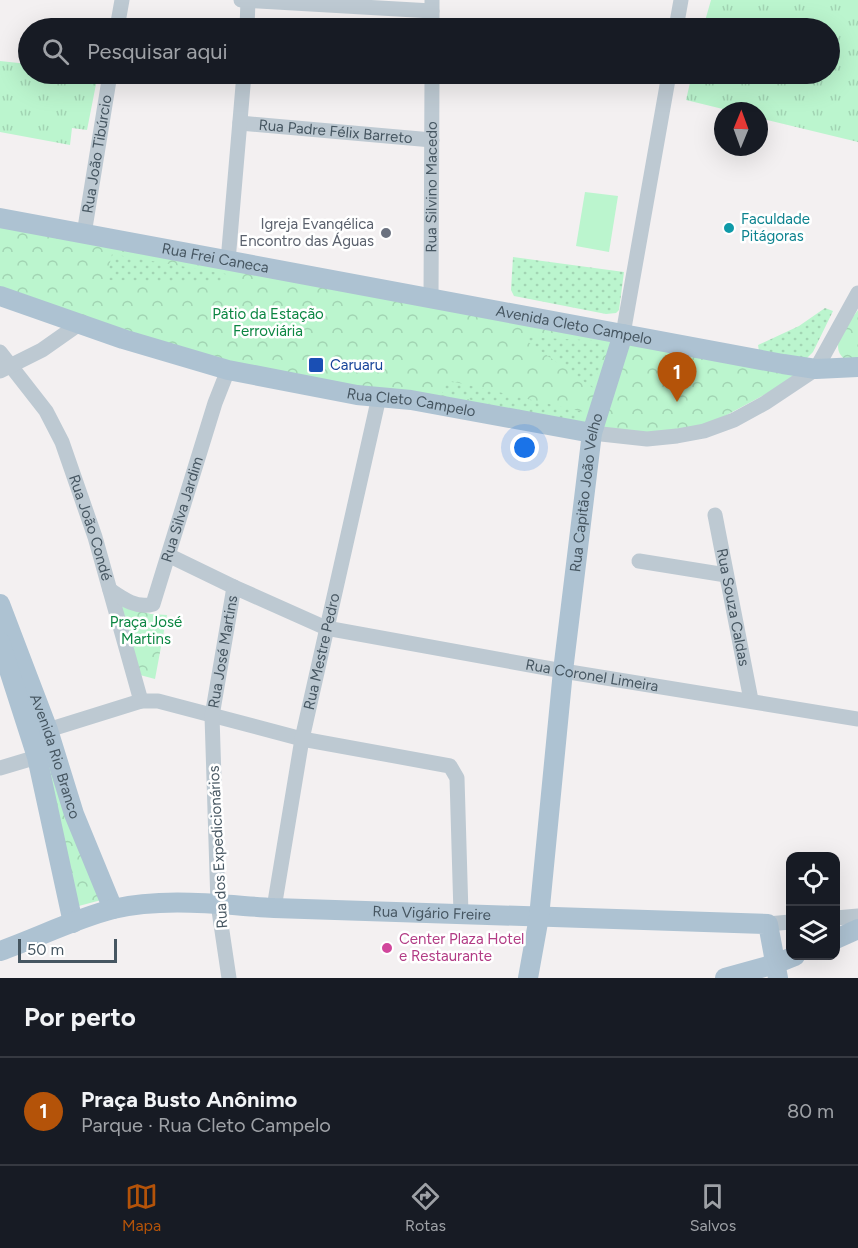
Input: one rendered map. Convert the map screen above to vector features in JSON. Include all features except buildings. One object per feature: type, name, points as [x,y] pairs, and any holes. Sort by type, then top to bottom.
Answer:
[{"type":"main road","name":"Rua Frei Caneca","points":[[0,218],[431,299]]},
{"type":"main road","name":"Rua Cleto Campelo","points":[[0,296],[79,324],[228,370],[276,381],[412,400],[592,434]]},
{"type":"main road","name":"Avenida Cleto Campelo","points":[[431,299],[816,369],[858,367]]},
{"type":"main road","name":"Rua Capitão João Velho","points":[[528,978],[539,917],[563,671],[592,434],[624,334]]},
{"type":"main road","name":"Avenida Rio Branco","points":[[0,604],[48,730],[74,814],[113,909]]},
{"type":"main road","name":"Avenida Rio Branco","points":[[0,642],[37,758],[73,923]]},
{"type":"main road","name":"Rua Vigário Freire","points":[[0,951],[113,909],[157,904],[218,904],[274,908],[768,924]]},
{"type":"main road","points":[[768,924],[776,971]]},
{"type":"main road","points":[[840,937],[858,929]]},
{"type":"main road","points":[[725,978],[776,971],[790,960]]},
{"type":"street","points":[[119,18],[122,0]]},
{"type":"street","points":[[241,0],[432,6]]},
{"type":"street","points":[[247,18],[248,0]]},
{"type":"street","points":[[678,18],[681,0]]},
{"type":"street","name":"Rua João Tibúrcio","points":[[84,234],[108,84]]},
{"type":"street","points":[[228,261],[243,84]]},
{"type":"street","name":"Rua Silvino Macedo","points":[[431,299],[432,84]]},
{"type":"street","name":"Rua Capitão João Velho","points":[[624,334],[667,84]]},
{"type":"street","name":"Rua Padre Félix Barreto","points":[[240,123],[432,140]]},
{"type":"street","points":[[816,369],[858,293]]},
{"type":"street","points":[[6,368],[42,350],[79,324]]},
{"type":"street","name":"Rua João Condé","points":[[0,352],[6,368],[46,411],[62,442],[82,497],[141,701]]},
{"type":"street","name":"Rua Cleto Campelo","points":[[592,434],[647,439],[704,431],[734,420],[765,404],[816,369]]},
{"type":"street","name":"Rua Silva Jardim","points":[[110,590],[127,601],[147,606],[153,604],[170,556],[215,403],[228,370]]},
{"type":"street","name":"Rua Mestre Pedro","points":[[274,908],[302,740],[379,397]]},
{"type":"street","name":"Rua Souza Caldas","points":[[715,515],[751,700]]},
{"type":"street","name":"Rua Coronel Limeira","points":[[170,556],[326,628],[563,671],[858,718]]},
{"type":"street","points":[[639,561],[726,575]]},
{"type":"street","name":"Rua José Martins","points":[[212,716],[234,587]]},
{"type":"street","points":[[0,768],[37,758],[48,730],[141,701],[158,701],[302,740],[453,768],[456,778],[461,914]]},
{"type":"street","name":"Rua dos Expedicionários","points":[[212,716],[218,904],[229,978]]},
{"type":"street","points":[[840,918],[858,916]]},
{"type":"street","name":"Rua Vigário Freire","points":[[768,924],[786,922]]},
{"type":"green space","points":[[711,0],[858,0],[858,142],[768,120],[768,102],[714,102],[714,107],[686,100],[690,84],[840,84],[840,18],[706,18]]},
{"type":"green space","points":[[0,61],[18,63],[18,84],[96,84],[87,130],[72,128],[70,145],[0,132]]},
{"type":"green space","points":[[585,192],[618,196],[609,252],[576,246]]},
{"type":"green space","name":"Pátio da Estação Ferroviária","points":[[0,219],[619,335],[587,431],[249,372],[0,295]]},
{"type":"green space","points":[[112,254],[226,274],[225,283],[106,280]]},
{"type":"green space","points":[[513,257],[624,272],[619,310],[616,313],[606,314],[514,296],[511,290]]},
{"type":"green space","points":[[825,308],[833,311],[813,352],[807,358],[759,351],[758,345],[799,326]]},
{"type":"green space","points":[[858,310],[858,358],[846,360],[840,355],[839,342],[845,328]]},
{"type":"green space","points":[[521,337],[608,341],[593,388]]},
{"type":"green space","points":[[624,339],[807,372],[710,424],[651,435],[595,429]]},
{"type":"green space","points":[[446,380],[584,412],[579,425],[442,393]]},
{"type":"green space","name":"Praça José Martins","points":[[120,605],[151,614],[167,615],[155,679],[140,675]]},
{"type":"green space","points":[[48,744],[105,899],[75,907],[42,764]]},
{"type":"place","name":"Faculdade Pitágoras","points":[[729,228]]},
{"type":"place","name":"Igreja Evangélica Encontro das Águas","points":[[386,233]]},
{"type":"place","name":"Caruaru","points":[[316,365]]},
{"type":"place","name":"Praça Busto Anônimo","points":[[677,402]]},
{"type":"place","name":"Center Plaza Hotel e Restaurante","points":[[387,948]]}]
